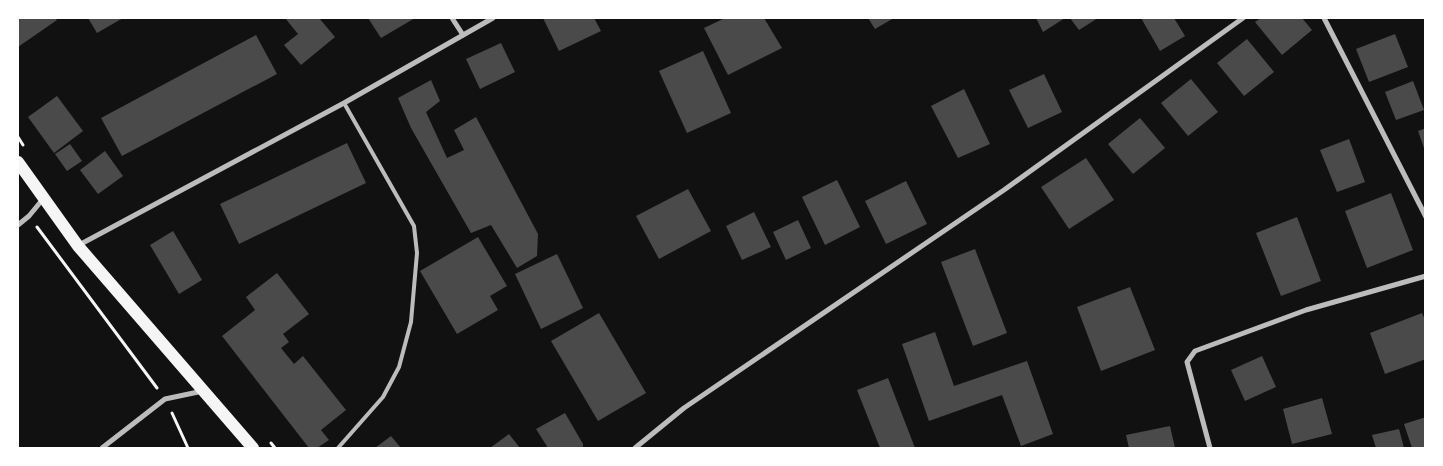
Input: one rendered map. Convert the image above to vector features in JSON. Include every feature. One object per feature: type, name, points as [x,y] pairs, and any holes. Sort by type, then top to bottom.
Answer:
[{"type":"main road","points":[[18,162],[78,246],[253,448]]},
{"type":"street","points":[[452,18],[463,35]]},
{"type":"street","points":[[78,246],[344,103],[494,18]]},
{"type":"street","points":[[635,448],[684,408],[1004,190],[1243,18]]},
{"type":"street","points":[[1324,18],[1426,217]]},
{"type":"street","points":[[18,225],[29,216],[43,199]]},
{"type":"street","points":[[1210,448],[1187,362],[1195,351],[1306,310],[1426,276]]},
{"type":"street","points":[[102,448],[165,398],[204,390]]},
{"type":"lane","points":[[338,448],[383,397],[399,367],[411,322],[417,253],[414,226],[344,103]]},
{"type":"path","points":[[29,216],[165,398],[188,448]]},
{"type":"building","points":[[18,18],[55,18],[57,20],[18,47]]},
{"type":"building","points":[[88,18],[123,18],[97,33]]},
{"type":"building","points":[[285,18],[319,18],[335,37],[301,65],[284,45],[298,34]]},
{"type":"building","points":[[368,18],[415,18],[381,38]]},
{"type":"building","points":[[543,18],[594,18],[601,31],[559,51]]},
{"type":"building","points":[[725,18],[764,18],[782,48],[728,75],[704,28]]},
{"type":"building","points":[[868,18],[894,18],[875,29]]},
{"type":"building","points":[[1036,18],[1065,18],[1043,32]]},
{"type":"building","points":[[1070,18],[1098,18],[1079,30]]},
{"type":"building","points":[[1141,18],[1174,18],[1185,36],[1160,51]]},
{"type":"building","points":[[1261,18],[1302,18],[1312,30],[1282,55],[1255,22]]},
{"type":"building","points":[[1395,34],[1408,67],[1369,82],[1356,49]]},
{"type":"building","points":[[256,35],[277,74],[122,156],[101,118]]},
{"type":"building","points":[[1247,39],[1274,72],[1244,96],[1217,63]]},
{"type":"building","points":[[501,43],[515,72],[480,89],[466,59]]},
{"type":"building","points":[[703,51],[731,113],[687,133],[659,71]]},
{"type":"building","points":[[1044,74],[1062,112],[1028,128],[1009,90]]},
{"type":"building","points":[[1191,79],[1218,112],[1188,136],[1161,103]]},
{"type":"building","points":[[431,80],[440,101],[426,112],[447,158],[464,150],[454,130],[476,117],[538,234],[537,256],[517,268],[491,225],[471,233],[411,128],[398,98]]},
{"type":"building","points":[[1413,81],[1424,110],[1396,120],[1385,92]]},
{"type":"building","points":[[964,89],[990,144],[958,158],[931,106]]},
{"type":"building","points":[[57,96],[83,131],[54,153],[28,117]]},
{"type":"building","points":[[1140,118],[1165,148],[1133,174],[1108,144]]},
{"type":"building","points":[[1426,128],[1426,151],[1425,151],[1418,131]]},
{"type":"building","points":[[1349,139],[1365,182],[1337,192],[1320,150]]},
{"type":"building","points":[[347,143],[366,183],[239,244],[220,204]]},
{"type":"building","points":[[70,144],[82,161],[67,171],[55,154]]},
{"type":"building","points":[[105,151],[123,176],[98,194],[80,170]]},
{"type":"building","points":[[1086,158],[1114,200],[1069,229],[1041,187]]},
{"type":"building","points":[[837,180],[860,227],[825,245],[802,197]]},
{"type":"building","points":[[906,181],[927,224],[886,244],[865,201]]},
{"type":"building","points":[[688,189],[711,231],[659,259],[636,216]]},
{"type":"building","points":[[1391,193],[1413,250],[1367,268],[1345,211]]},
{"type":"building","points":[[754,212],[771,247],[742,260],[726,226]]},
{"type":"building","points":[[1297,217],[1321,281],[1281,296],[1256,233]]},
{"type":"building","points":[[798,220],[811,248],[786,260],[773,232]]},
{"type":"building","points":[[173,231],[202,280],[179,294],[150,245]]},
{"type":"building","points":[[478,237],[507,286],[490,296],[498,310],[457,334],[420,271]]},
{"type":"building","points":[[975,249],[1007,333],[973,346],[941,262]]},
{"type":"building","points":[[557,254],[583,308],[541,329],[515,274]]},
{"type":"building","points":[[277,273],[309,314],[283,334],[289,342],[281,348],[294,364],[303,356],[346,410],[321,430],[329,440],[317,448],[309,448],[222,336],[255,310],[246,297]]},
{"type":"building","points":[[1130,287],[1155,350],[1101,371],[1077,307]]},
{"type":"building","points":[[599,313],[646,393],[598,421],[551,341]]},
{"type":"building","points":[[1422,313],[1426,322],[1426,359],[1385,374],[1370,333]]},
{"type":"building","points":[[935,332],[954,386],[1027,361],[1053,434],[1021,446],[1002,395],[929,421],[902,344]]},
{"type":"building","points":[[1262,356],[1276,387],[1245,401],[1231,370]]},
{"type":"building","points":[[888,378],[915,448],[880,448],[857,390]]},
{"type":"building","points":[[1322,398],[1332,434],[1292,444],[1283,409]]},
{"type":"building","points":[[565,413],[583,444],[583,448],[548,448],[536,429]]},
{"type":"building","points":[[1426,417],[1426,448],[1412,448],[1404,424]]},
{"type":"building","points":[[1170,426],[1175,448],[1129,448],[1126,435]]},
{"type":"building","points":[[1399,429],[1404,448],[1376,448],[1372,435]]},
{"type":"building","points":[[509,434],[520,448],[490,448]]},
{"type":"building","points":[[391,436],[401,448],[375,448]]}]
